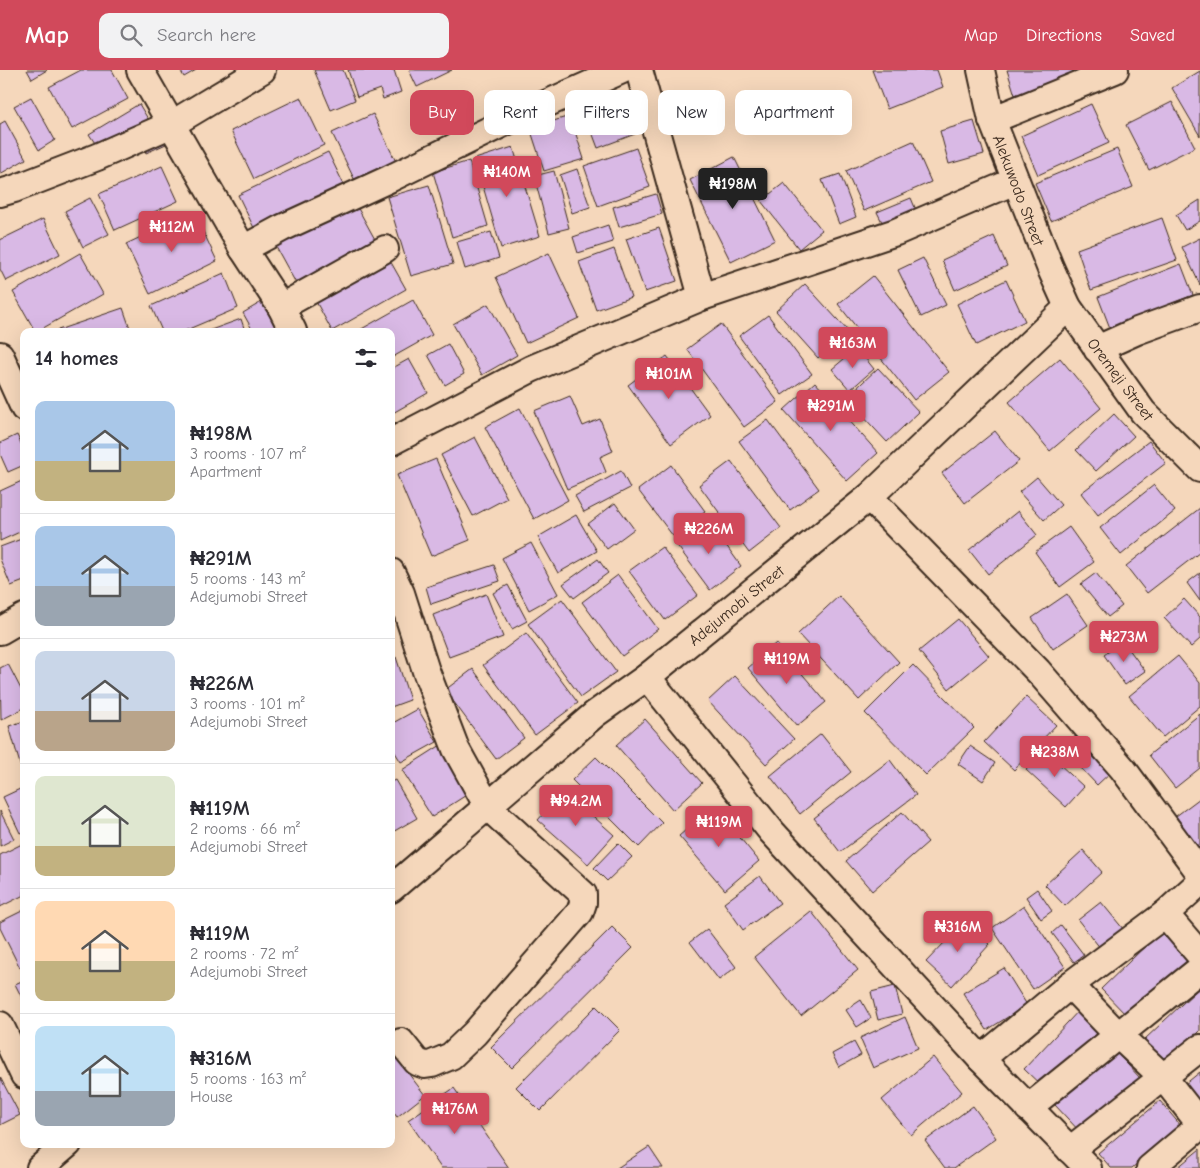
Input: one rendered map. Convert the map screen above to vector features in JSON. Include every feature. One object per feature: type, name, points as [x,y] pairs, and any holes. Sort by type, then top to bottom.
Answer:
[{"type":"street","points":[[140,70],[243,249],[281,307],[292,328]]},
{"type":"street","points":[[0,193],[97,157],[172,124],[262,70]]},
{"type":"street","points":[[243,249],[282,228],[390,179],[512,118],[622,70]]},
{"type":"street","points":[[639,70],[702,297]]},
{"type":"street","name":"Alekuwodo Street","points":[[981,70],[992,120],[1015,181],[1068,307]]},
{"type":"street","points":[[992,120],[1115,70]]},
{"type":"street","points":[[395,440],[531,369],[702,297],[896,232],[1015,181]]},
{"type":"street","points":[[281,307],[385,249]]},
{"type":"street","name":"Oremeji Street","points":[[1068,307],[1143,412],[1200,469]]},
{"type":"street","name":"Adejumobi Street","points":[[395,886],[488,808],[595,714],[647,677],[869,496],[1068,307]]},
{"type":"street","points":[[1097,349],[1137,331],[1200,308]]},
{"type":"street","points":[[0,355],[20,399]]},
{"type":"street","points":[[869,496],[1051,686],[1123,769],[1200,873]]},
{"type":"street","points":[[395,580],[401,593],[426,672],[456,748],[488,808],[583,894],[580,912],[475,1033],[451,1056],[425,1065],[418,1062],[401,1042]]},
{"type":"street","points":[[0,631],[20,619]]},
{"type":"street","points":[[647,677],[772,832],[981,1059],[1079,1159],[1164,1078],[1200,1048]]},
{"type":"street","points":[[981,1059],[1070,986],[1165,914],[1200,882]]},
{"type":"street","points":[[1165,914],[1200,955]]},
{"type":"street","points":[[1028,1108],[1200,969]]},
{"type":"street","points":[[1070,986],[1164,1078],[1200,1125],[1150,1168]]},
{"type":"street","points":[[0,1025],[20,1067]]},
{"type":"street","points":[[40,1168],[59,1148]]},
{"type":"building","points":[[27,70],[47,70],[32,79]]},
{"type":"building","points":[[81,70],[112,70],[128,99],[72,129],[49,87]]},
{"type":"building","points":[[180,70],[196,70],[184,77]]},
{"type":"building","points":[[314,70],[343,70],[355,100],[331,110]]},
{"type":"building","points":[[348,70],[394,70],[401,92],[383,99],[380,89],[357,97]]},
{"type":"building","points":[[409,70],[452,70],[417,87]]},
{"type":"building","points":[[872,70],[937,70],[943,87],[887,109]]},
{"type":"building","points":[[1007,70],[1073,70],[1075,76],[1015,95]]},
{"type":"building","points":[[1200,71],[1200,136],[1172,88]]},
{"type":"building","points":[[31,97],[55,140],[39,150],[14,106]]},
{"type":"building","points":[[301,97],[324,145],[254,179],[231,131]]},
{"type":"building","points":[[1172,102],[1195,147],[1149,170],[1126,125]]},
{"type":"building","points":[[139,104],[151,124],[102,154],[89,134]]},
{"type":"building","points":[[1091,104],[1109,143],[1038,175],[1021,136]]},
{"type":"building","points":[[373,114],[398,166],[357,185],[332,133]]},
{"type":"building","points":[[565,118],[565,135],[576,135],[584,159],[544,171],[532,135],[555,135],[555,120]]},
{"type":"building","points":[[5,121],[26,159],[0,174],[0,124]]},
{"type":"building","points":[[974,121],[984,154],[949,164],[940,131]]},
{"type":"building","points":[[162,135],[166,144],[146,153],[142,143]]},
{"type":"building","points":[[593,135],[632,135],[598,148]]},
{"type":"building","points":[[913,141],[931,182],[864,211],[846,171]]},
{"type":"building","points":[[513,147],[540,236],[501,248],[475,159]]},
{"type":"building","points":[[636,148],[650,187],[598,206],[584,166]]},
{"type":"building","points":[[1117,149],[1133,187],[1051,221],[1035,183]]},
{"type":"building","points":[[328,152],[345,187],[255,230],[238,195]]},
{"type":"building","points":[[734,157],[775,240],[731,262],[690,180]]},
{"type":"building","points":[[469,161],[488,226],[452,237],[433,172]]},
{"type":"building","points":[[162,166],[178,201],[115,230],[99,194]]},
{"type":"building","points":[[577,169],[590,207],[572,213],[560,175]]},
{"type":"building","points":[[554,171],[569,228],[549,233],[534,176]]},
{"type":"building","points":[[840,174],[856,217],[839,224],[822,180]]},
{"type":"building","points":[[784,183],[822,230],[799,249],[761,201]]},
{"type":"building","points":[[429,185],[453,264],[411,276],[387,197]]},
{"type":"building","points":[[656,194],[662,214],[619,227],[613,207]]},
{"type":"building","points":[[90,198],[109,234],[83,247],[65,211]]},
{"type":"building","points":[[911,198],[916,210],[883,224],[877,212]]},
{"type":"building","points":[[1200,200],[1200,221],[1185,230],[1176,215]]},
{"type":"building","points":[[355,203],[377,243],[298,287],[276,247]]},
{"type":"building","points":[[194,212],[217,261],[150,294],[126,244]]},
{"type":"building","points":[[1162,218],[1177,260],[1091,290],[1077,249]]},
{"type":"building","points":[[43,219],[60,254],[6,281],[0,269],[0,240]]},
{"type":"building","points":[[608,225],[613,242],[578,253],[573,237]]},
{"type":"building","points":[[659,228],[677,281],[645,292],[626,239]]},
{"type":"building","points":[[491,232],[499,258],[465,269],[457,242]]},
{"type":"building","points":[[994,236],[1007,266],[955,290],[942,260]]},
{"type":"building","points":[[1200,238],[1200,285],[1182,247]]},
{"type":"building","points":[[614,249],[631,297],[596,310],[579,262]]},
{"type":"building","points":[[80,253],[103,294],[43,328],[33,328],[13,292]]},
{"type":"building","points":[[549,253],[579,318],[526,343],[496,277]]},
{"type":"building","points":[[388,257],[406,289],[337,328],[330,328],[314,298]]},
{"type":"building","points":[[923,258],[946,305],[921,317],[898,270]]},
{"type":"building","points":[[1181,264],[1193,295],[1110,328],[1098,297]]},
{"type":"building","points":[[224,273],[238,308],[191,328],[161,328],[151,306]]},
{"type":"building","points":[[873,276],[949,372],[914,400],[838,304]]},
{"type":"building","points":[[1006,280],[1025,321],[976,345],[957,304]]},
{"type":"building","points":[[805,284],[848,331],[818,358],[776,311]]},
{"type":"building","points":[[265,300],[281,328],[251,328],[243,313]]},
{"type":"building","points":[[413,300],[432,335],[395,356],[395,328],[363,328]]},
{"type":"building","points":[[488,304],[517,355],[482,375],[453,324]]},
{"type":"building","points":[[123,308],[130,328],[64,328]]},
{"type":"building","points":[[768,315],[812,374],[782,395],[739,336]]},
{"type":"building","points":[[241,319],[244,328],[216,328]]},
{"type":"building","points":[[721,324],[778,402],[744,427],[687,349]]},
{"type":"building","points":[[448,344],[464,374],[445,385],[428,355]]},
{"type":"building","points":[[857,348],[874,369],[850,390],[832,369]]},
{"type":"building","points":[[667,356],[710,415],[671,444],[628,385]]},
{"type":"building","points":[[1060,358],[1101,408],[1050,451],[1009,402]]},
{"type":"building","points":[[409,359],[428,393],[395,412],[395,367]]},
{"type":"building","points":[[878,368],[919,412],[887,442],[846,398]]},
{"type":"building","points":[[815,382],[878,453],[847,481],[784,410]]},
{"type":"building","points":[[570,396],[583,426],[600,419],[613,451],[600,457],[606,472],[567,489],[534,411]]},
{"type":"building","points":[[520,408],[568,500],[534,519],[485,427]]},
{"type":"building","points":[[1114,414],[1134,436],[1096,471],[1076,450]]},
{"type":"building","points":[[768,420],[819,489],[790,510],[739,441]]},
{"type":"building","points":[[995,431],[1019,461],[965,503],[942,473]]},
{"type":"building","points":[[17,435],[20,441],[20,467],[8,472],[0,454],[0,443]]},
{"type":"building","points":[[475,437],[507,498],[473,516],[441,455]]},
{"type":"building","points":[[1149,441],[1166,463],[1098,515],[1081,493]]},
{"type":"building","points":[[436,459],[470,540],[431,556],[397,475]]},
{"type":"building","points":[[731,461],[781,528],[749,553],[699,485]]},
{"type":"building","points":[[671,465],[705,511],[673,536],[638,490]]},
{"type":"building","points":[[621,471],[630,488],[584,512],[575,496]]},
{"type":"building","points":[[1037,477],[1061,505],[1044,520],[1019,492]]},
{"type":"building","points":[[20,482],[20,532],[0,541],[0,491]]},
{"type":"building","points":[[1154,485],[1175,511],[1121,555],[1100,528]]},
{"type":"building","points":[[615,503],[634,529],[607,549],[588,524]]},
{"type":"building","points":[[1200,508],[1200,552],[1147,593],[1126,566]]},
{"type":"building","points":[[1018,511],[1037,535],[988,574],[969,550]]},
{"type":"building","points":[[576,515],[597,551],[558,573],[538,537]]},
{"type":"building","points":[[708,520],[741,566],[710,590],[676,544]]},
{"type":"building","points":[[1069,527],[1094,562],[1060,587],[1035,552]]},
{"type":"building","points":[[20,540],[20,583],[11,586],[0,559],[0,547]]},
{"type":"building","points":[[531,543],[558,594],[529,610],[502,558]]},
{"type":"building","points":[[662,547],[698,595],[665,620],[629,571]]},
{"type":"building","points":[[598,559],[608,573],[574,598],[563,584]]},
{"type":"building","points":[[494,565],[500,581],[431,604],[426,587]]},
{"type":"building","points":[[1096,573],[1122,606],[1108,617],[1081,584]]},
{"type":"building","points":[[1200,573],[1200,601],[1187,583]]},
{"type":"building","points":[[618,575],[658,629],[622,656],[582,602]]},
{"type":"building","points":[[508,585],[527,621],[512,629],[493,593]]},
{"type":"building","points":[[486,594],[503,637],[449,657],[433,615]]},
{"type":"building","points":[[1067,594],[1088,625],[1053,649],[1032,618]]},
{"type":"building","points":[[839,596],[899,662],[859,700],[798,634]]},
{"type":"building","points":[[562,599],[616,672],[581,697],[528,624]]},
{"type":"building","points":[[1184,599],[1200,617],[1200,639],[1191,647],[1164,618]]},
{"type":"building","points":[[958,619],[989,656],[949,689],[919,651]]},
{"type":"building","points":[[526,633],[578,703],[535,735],[483,665]]},
{"type":"building","points":[[1123,641],[1145,671],[1125,685],[1104,655]]},
{"type":"building","points":[[776,643],[826,702],[797,726],[748,668]]},
{"type":"building","points":[[1178,656],[1200,683],[1200,706],[1163,737],[1129,696]]},
{"type":"building","points":[[395,657],[410,700],[395,706]]},
{"type":"building","points":[[8,664],[20,687],[20,710],[1,720],[0,668]]},
{"type":"building","points":[[913,665],[974,728],[926,775],[865,713]]},
{"type":"building","points":[[473,669],[524,738],[496,759],[445,690]]},
{"type":"building","points":[[735,676],[794,739],[766,764],[708,701]]},
{"type":"building","points":[[1026,697],[1056,725],[1014,770],[984,742]]},
{"type":"building","points":[[418,709],[437,742],[401,762],[395,752],[395,722]]},
{"type":"building","points":[[1200,714],[1200,768],[1175,788],[1149,755]]},
{"type":"building","points":[[645,719],[702,783],[673,810],[616,745]]},
{"type":"building","points":[[20,722],[20,764],[9,726]]},
{"type":"building","points":[[1079,733],[1113,770],[1097,785],[1062,748]]},
{"type":"building","points":[[821,734],[851,772],[800,814],[770,776]]},
{"type":"building","points":[[441,745],[471,792],[432,817],[402,770]]},
{"type":"building","points":[[970,746],[995,763],[983,781],[958,764]]},
{"type":"building","points":[[1044,750],[1084,787],[1066,807],[1026,770]]},
{"type":"building","points":[[596,757],[662,823],[639,847],[572,780]]},
{"type":"building","points":[[890,760],[916,795],[840,852],[814,818]]},
{"type":"building","points":[[395,780],[417,818],[395,831]]},
{"type":"building","points":[[20,789],[20,833],[3,797]]},
{"type":"building","points":[[564,790],[614,835],[588,864],[538,820]]},
{"type":"building","points":[[1200,798],[1200,851],[1176,816]]},
{"type":"building","points":[[714,806],[759,861],[725,890],[679,836]]},
{"type":"building","points":[[0,811],[14,839],[0,846]]},
{"type":"building","points":[[902,812],[928,842],[872,891],[846,861]]},
{"type":"building","points":[[618,843],[632,857],[607,881],[594,868]]},
{"type":"building","points":[[20,845],[20,897],[0,907],[0,855]]},
{"type":"building","points":[[1083,850],[1102,872],[1065,906],[1045,885]]},
{"type":"building","points":[[760,876],[780,903],[743,930],[724,903]]},
{"type":"building","points":[[1037,889],[1052,911],[1041,919],[1026,897]]},
{"type":"building","points":[[1101,902],[1124,930],[1101,949],[1078,920]]},
{"type":"building","points":[[1024,906],[1065,967],[1033,989],[992,928]]},
{"type":"building","points":[[811,911],[858,970],[801,1016],[754,957]]},
{"type":"building","points":[[20,912],[20,968],[0,928],[0,922]]},
{"type":"building","points":[[965,921],[990,944],[952,986],[926,962]]},
{"type":"building","points":[[1061,925],[1084,955],[1074,962],[1052,933]]},
{"type":"building","points":[[612,927],[633,948],[512,1068],[491,1047]]},
{"type":"building","points":[[707,929],[736,967],[719,980],[690,942]]},
{"type":"building","points":[[1161,931],[1188,960],[1128,1017],[1101,989]]},
{"type":"building","points":[[1004,968],[1027,1005],[987,1030],[963,993]]},
{"type":"building","points":[[20,982],[20,994],[15,984]]},
{"type":"building","points":[[895,986],[902,1014],[878,1020],[871,992]]},
{"type":"building","points":[[1200,987],[1200,1031],[1167,1064],[1144,1040]]},
{"type":"building","points":[[861,1000],[871,1018],[857,1027],[846,1010]]},
{"type":"building","points":[[596,1006],[620,1030],[540,1111],[516,1087]]},
{"type":"building","points":[[1082,1007],[1105,1029],[1047,1091],[1024,1069]]},
{"type":"building","points":[[905,1017],[918,1048],[873,1068],[860,1038]]},
{"type":"building","points":[[854,1042],[861,1055],[839,1067],[832,1054]]},
{"type":"building","points":[[1115,1051],[1141,1079],[1081,1133],[1055,1105]]},
{"type":"building","points":[[395,1056],[425,1095],[397,1117],[395,1114]]},
{"type":"building","points":[[933,1057],[962,1092],[911,1135],[882,1100]]},
{"type":"building","points":[[1200,1072],[1200,1105],[1184,1085]]},
{"type":"building","points":[[0,1077],[20,1115],[0,1125]]},
{"type":"building","points":[[454,1088],[509,1168],[441,1168],[408,1120]]},
{"type":"building","points":[[1160,1101],[1181,1126],[1132,1168],[1111,1168],[1098,1153]]},
{"type":"building","points":[[973,1106],[996,1138],[954,1168],[945,1168],[925,1141]]},
{"type":"building","points":[[649,1147],[663,1168],[617,1168]]},
{"type":"building","points":[[1200,1149],[1200,1168],[1177,1168]]}]
